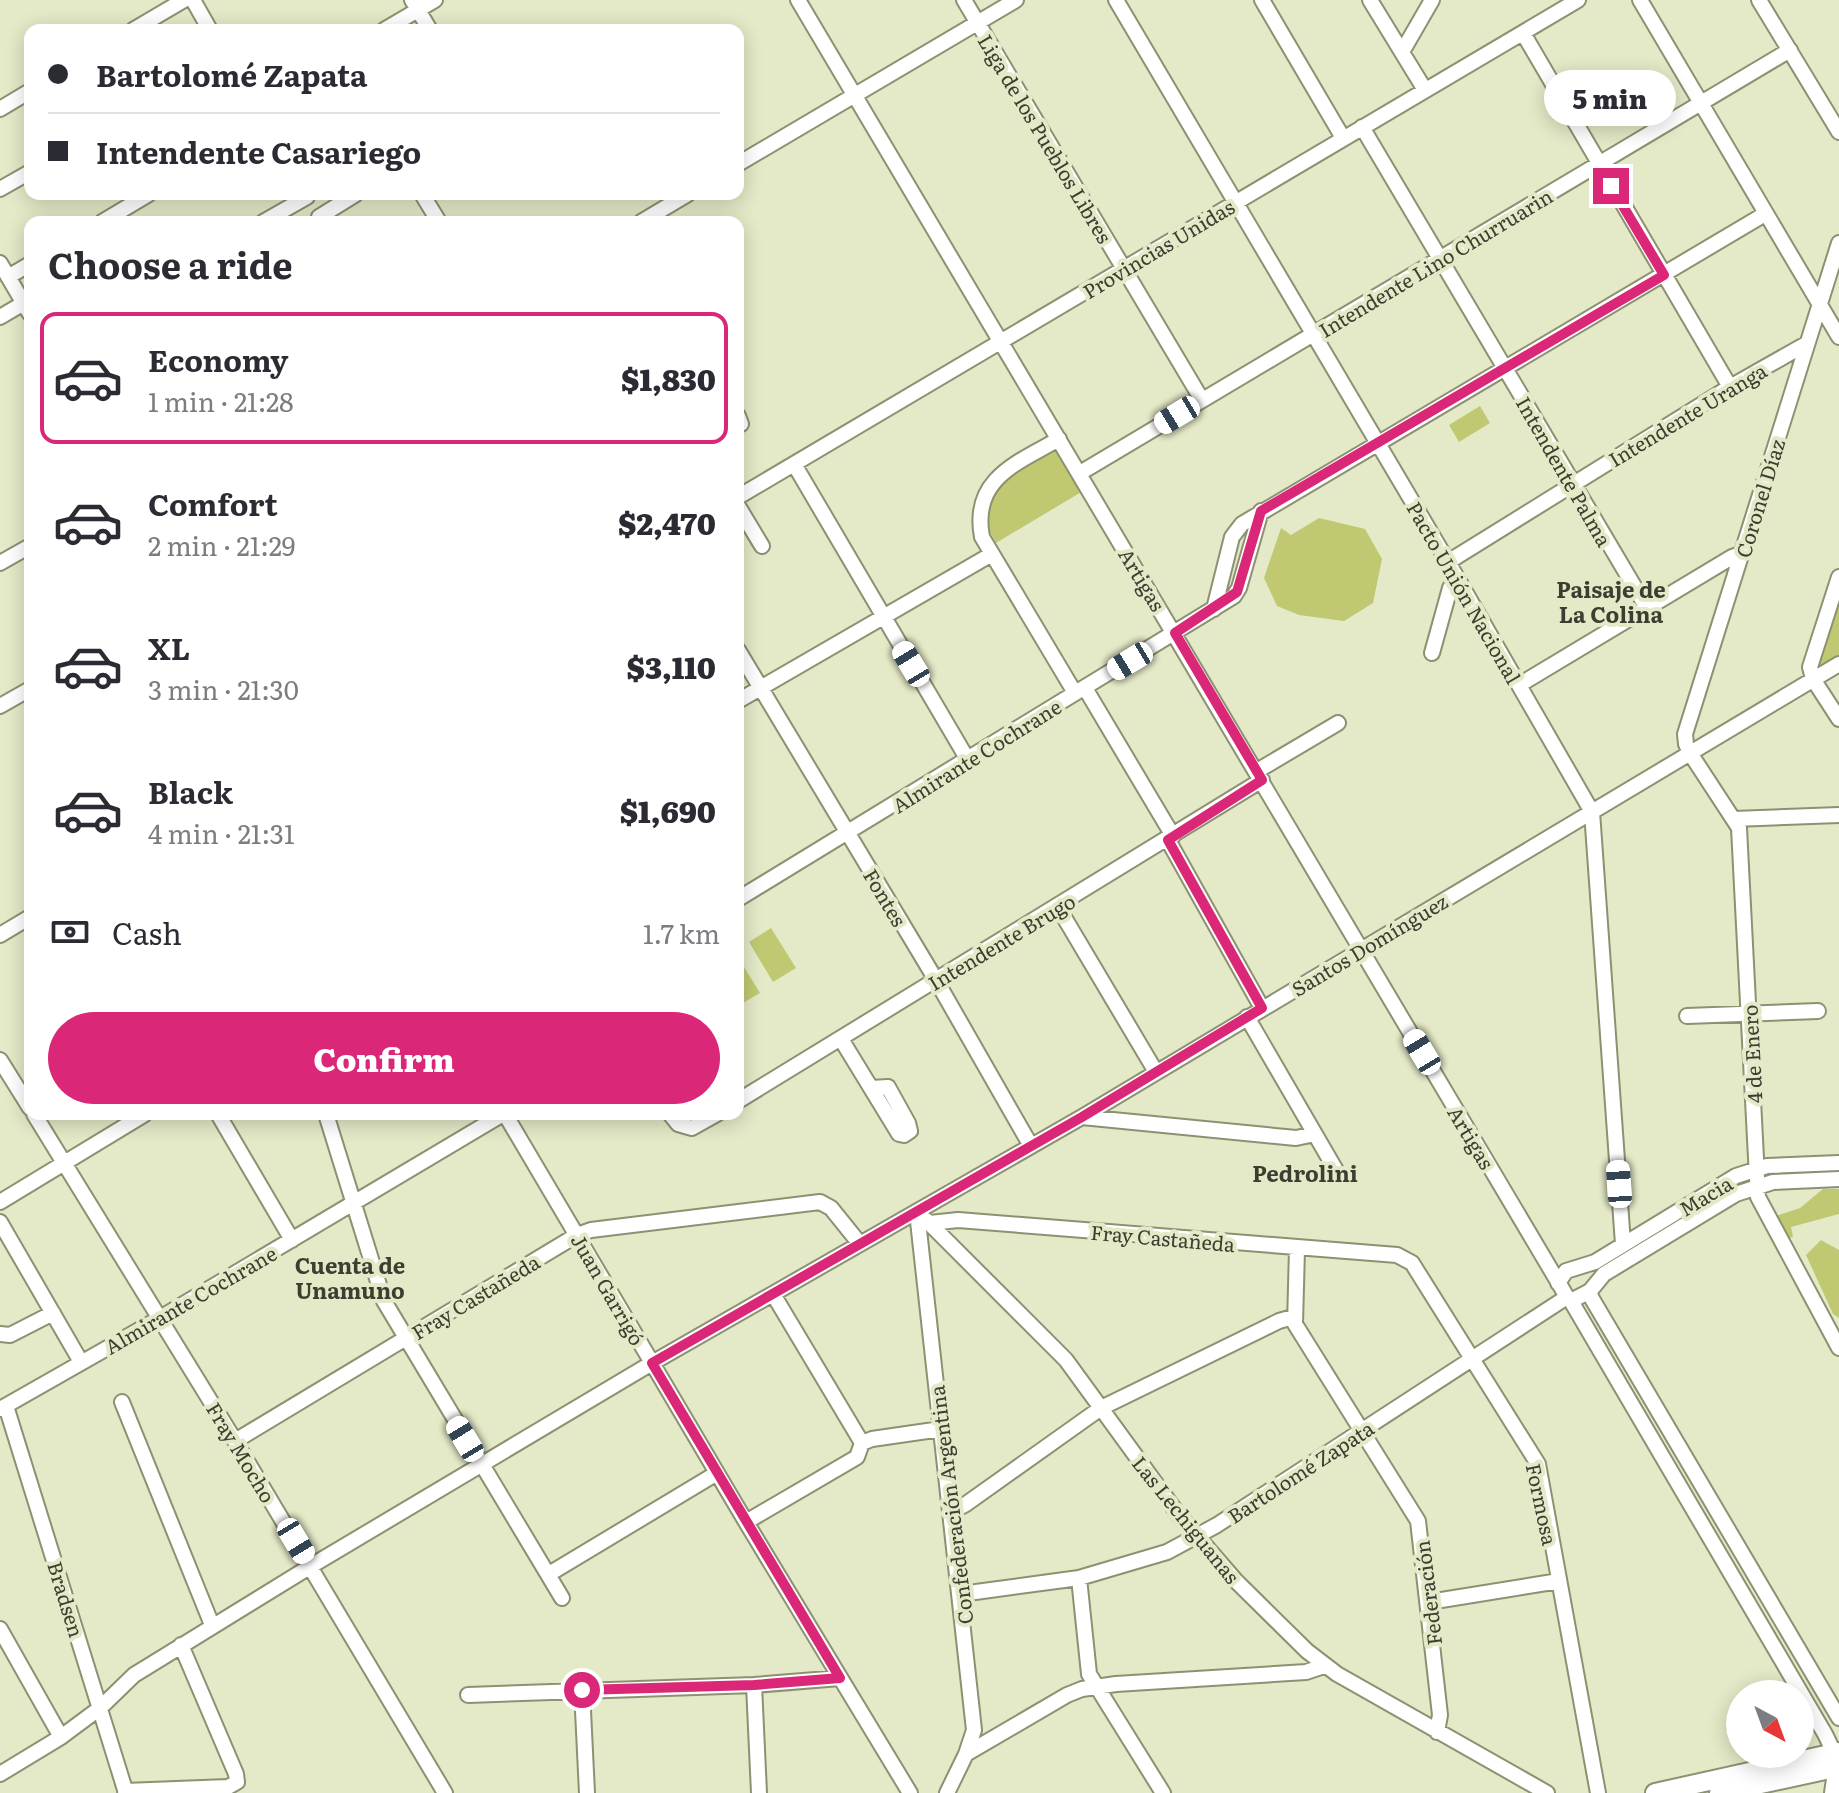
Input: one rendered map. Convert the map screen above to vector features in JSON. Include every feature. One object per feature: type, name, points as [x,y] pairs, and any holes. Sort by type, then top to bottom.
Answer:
[{"type":"main road","points":[[1655,1793],[1838,1761]]},
{"type":"main road","points":[[1719,1793],[1838,1761]]},
{"type":"street","points":[[143,24],[184,0]]},
{"type":"street","points":[[193,0],[207,24]]},
{"type":"street","points":[[391,24],[415,5],[435,0]]},
{"type":"street","name":"Artigas","points":[[798,0],[1569,1299]]},
{"type":"street","name":"Liga de los Pueblos Libres","points":[[964,0],[1202,400]]},
{"type":"street","points":[[744,160],[1016,0]]},
{"type":"street","name":"Pacto Unión Nacional","points":[[1116,0],[1592,812],[1623,1244]]},
{"type":"street","points":[[1262,0],[1343,138]]},
{"type":"street","points":[[1370,0],[1425,90]]},
{"type":"street","points":[[1402,52],[1432,0]]},
{"type":"street","name":"Provincias Unidas","points":[[744,493],[1578,0]]},
{"type":"street","points":[[1640,0],[1839,337]]},
{"type":"street","points":[[1759,0],[1839,132]]},
{"type":"street","points":[[415,5],[426,24]]},
{"type":"street","points":[[1523,33],[1730,387]]},
{"type":"street","name":"Intendente Lino Churruarin","points":[[1080,473],[1790,50]]},
{"type":"street","points":[[0,109],[24,95]]},
{"type":"street","name":"Intendente Palma","points":[[1362,127],[1647,608]]},
{"type":"street","points":[[0,189],[24,175]]},
{"type":"street","points":[[112,216],[139,200]]},
{"type":"street","points":[[273,216],[298,200]]},
{"type":"street","points":[[326,216],[348,200]]},
{"type":"street","points":[[651,216],[678,200]]},
{"type":"street","name":"Almirante Cochrane","points":[[744,895],[1234,596],[1261,511],[1765,214]]},
{"type":"street","name":"Coronel Díaz","points":[[1690,753],[1685,734],[1839,243]]},
{"type":"street","points":[[0,263],[24,303]]},
{"type":"street","points":[[8,277],[24,268]]},
{"type":"street","points":[[0,317],[24,309]]},
{"type":"street","name":"Intendente Uranga","points":[[1448,562],[1730,387],[1806,344]]},
{"type":"street","points":[[1059,439],[1002,472],[988,489],[979,515],[982,537],[1170,838],[1262,1008]]},
{"type":"street","points":[[794,464],[968,760]]},
{"type":"street","points":[[744,516],[762,546]]},
{"type":"street","points":[[0,563],[24,549]]},
{"type":"street","points":[[1519,685],[1743,553]]},
{"type":"street","points":[[744,697],[992,554]]},
{"type":"street","points":[[1839,577],[1811,661],[1813,679],[1839,719]]},
{"type":"street","points":[[1432,653],[1450,588],[1456,578]]},
{"type":"street","name":"Fontes","points":[[744,660],[936,980],[1031,1146]]},
{"type":"street","name":"Santos Domínguez","points":[[0,1774],[61,1737],[100,1708],[134,1675],[212,1625],[652,1363],[1082,1117],[1839,664]]},
{"type":"street","points":[[0,706],[24,692]]},
{"type":"street","name":"Intendente Brugo","points":[[744,1097],[1170,838],[1338,723]]},
{"type":"street","name":"4 de Enero","points":[[1690,753],[1734,819],[1741,838],[1760,1205],[1839,1348]]},
{"type":"street","points":[[1734,819],[1839,815]]},
{"type":"street","points":[[1058,907],[1156,1072]]},
{"type":"street","points":[[0,935],[24,921]]},
{"type":"street","points":[[1687,1016],[1818,1011]]},
{"type":"street","points":[[1247,1017],[1337,1172]]},
{"type":"street","points":[[841,1039],[871,1088]]},
{"type":"street","points":[[0,1060],[24,1098]]},
{"type":"street","points":[[1082,1117],[1296,1138],[1315,1134]]},
{"type":"street","name":"Fray Mocho","points":[[38,1120],[311,1566],[445,1793]]},
{"type":"street","points":[[0,1202],[135,1120]]},
{"type":"street","points":[[222,1120],[292,1240]]},
{"type":"street","points":[[328,1120],[384,1301],[562,1598]]},
{"type":"street","name":"Almirante Cochrane","points":[[3,1407],[494,1120]]},
{"type":"street","name":"Juan Garrigó","points":[[508,1120],[910,1793]]},
{"type":"street","points":[[675,1120],[692,1128],[706,1120]]},
{"type":"street","name":"Macia","points":[[1558,1283],[1566,1271],[1595,1262],[1736,1176],[1756,1168],[1839,1163]]},
{"type":"street","name":"Macia","points":[[1569,1299],[1592,1288],[1604,1274],[1736,1194],[1773,1182],[1839,1179]]},
{"type":"street","name":"Fray Castañeda","points":[[235,1441],[577,1235],[591,1230],[820,1202],[831,1208],[860,1244]]},
{"type":"street","name":"Las Lechiguanas","points":[[917,1212],[1066,1360],[1196,1537],[1236,1581],[1324,1666],[1547,1793]]},
{"type":"street","name":"Confederación Argentina","points":[[917,1212],[974,1730],[947,1793]]},
{"type":"street","name":"Fray Castañeda","points":[[930,1223],[958,1220],[1397,1255]]},
{"type":"street","points":[[0,1222],[81,1362]]},
{"type":"street","points":[[951,1512],[1101,1408],[1293,1317],[1297,1249]]},
{"type":"street","name":"Formosa","points":[[1397,1255],[1404,1257],[1418,1270],[1538,1464],[1598,1793]]},
{"type":"street","points":[[1582,1265],[1592,1288],[1591,1297],[1839,1718]]},
{"type":"street","points":[[746,1522],[852,1460],[862,1443],[773,1294]]},
{"type":"street","points":[[1569,1299],[1817,1720],[1838,1761],[1832,1793]]},
{"type":"street","name":"Bartolomé Zapata","points":[[961,1594],[1079,1578],[1167,1552],[1196,1537],[1569,1299]]},
{"type":"street","points":[[0,1334],[10,1335],[53,1313]]},
{"type":"street","name":"Federación","points":[[1293,1317],[1299,1333],[1418,1521],[1440,1715],[1437,1732]]},
{"type":"street","points":[[122,1402],[212,1625]]},
{"type":"street","name":"Bradsen","points":[[3,1407],[126,1792]]},
{"type":"street","points":[[862,1443],[941,1429]]},
{"type":"street","points":[[549,1574],[717,1473]]},
{"type":"street","points":[[1079,1578],[1087,1666],[1163,1793]]},
{"type":"street","points":[[1429,1602],[1559,1581]]},
{"type":"street","points":[[0,1629],[61,1737]]},
{"type":"street","points":[[126,1792],[228,1787],[237,1782],[181,1645]]},
{"type":"street","points":[[966,1754],[1067,1695],[1097,1687],[1306,1672],[1324,1666]]},
{"type":"street","points":[[468,1695],[754,1685],[840,1678]]},
{"type":"street","points":[[754,1685],[759,1793]]},
{"type":"street","points":[[582,1690],[587,1793]]},
{"type":"green space","points":[[1480,406],[1490,423],[1459,442],[1449,425]]},
{"type":"green space","points":[[1056,447],[1083,491],[996,543],[986,520],[992,494],[1010,475]]},
{"type":"green space","points":[[1319,518],[1365,529],[1382,559],[1373,603],[1344,621],[1299,615],[1277,606],[1264,578],[1281,528],[1291,535]]},
{"type":"green space","points":[[1839,594],[1839,658],[1823,667],[1817,659]]},
{"type":"green space","points":[[771,928],[796,968],[773,982],[749,942]]},
{"type":"green space","points":[[744,967],[760,993],[744,1002]]},
{"type":"green space","points":[[1823,1189],[1839,1189],[1839,1214],[1791,1227],[1793,1237],[1789,1238],[1776,1216],[1800,1208]]},
{"type":"green space","points":[[1821,1240],[1839,1250],[1839,1318],[1833,1314],[1806,1255]]},
{"type":"district","name":"Paisaje de La Colina","points":[[1611,600]]},
{"type":"district","name":"Pedrolini","points":[[1305,1172]]},
{"type":"district","name":"Cuenta de Unamuno","points":[[350,1276]]},
{"type":"route","points":[[582,1690],[754,1685],[840,1678],[652,1363],[1082,1117],[1262,1008],[1168,840],[1262,780],[1175,633],[1237,592],[1261,511],[1664,275],[1611,186]]}]
